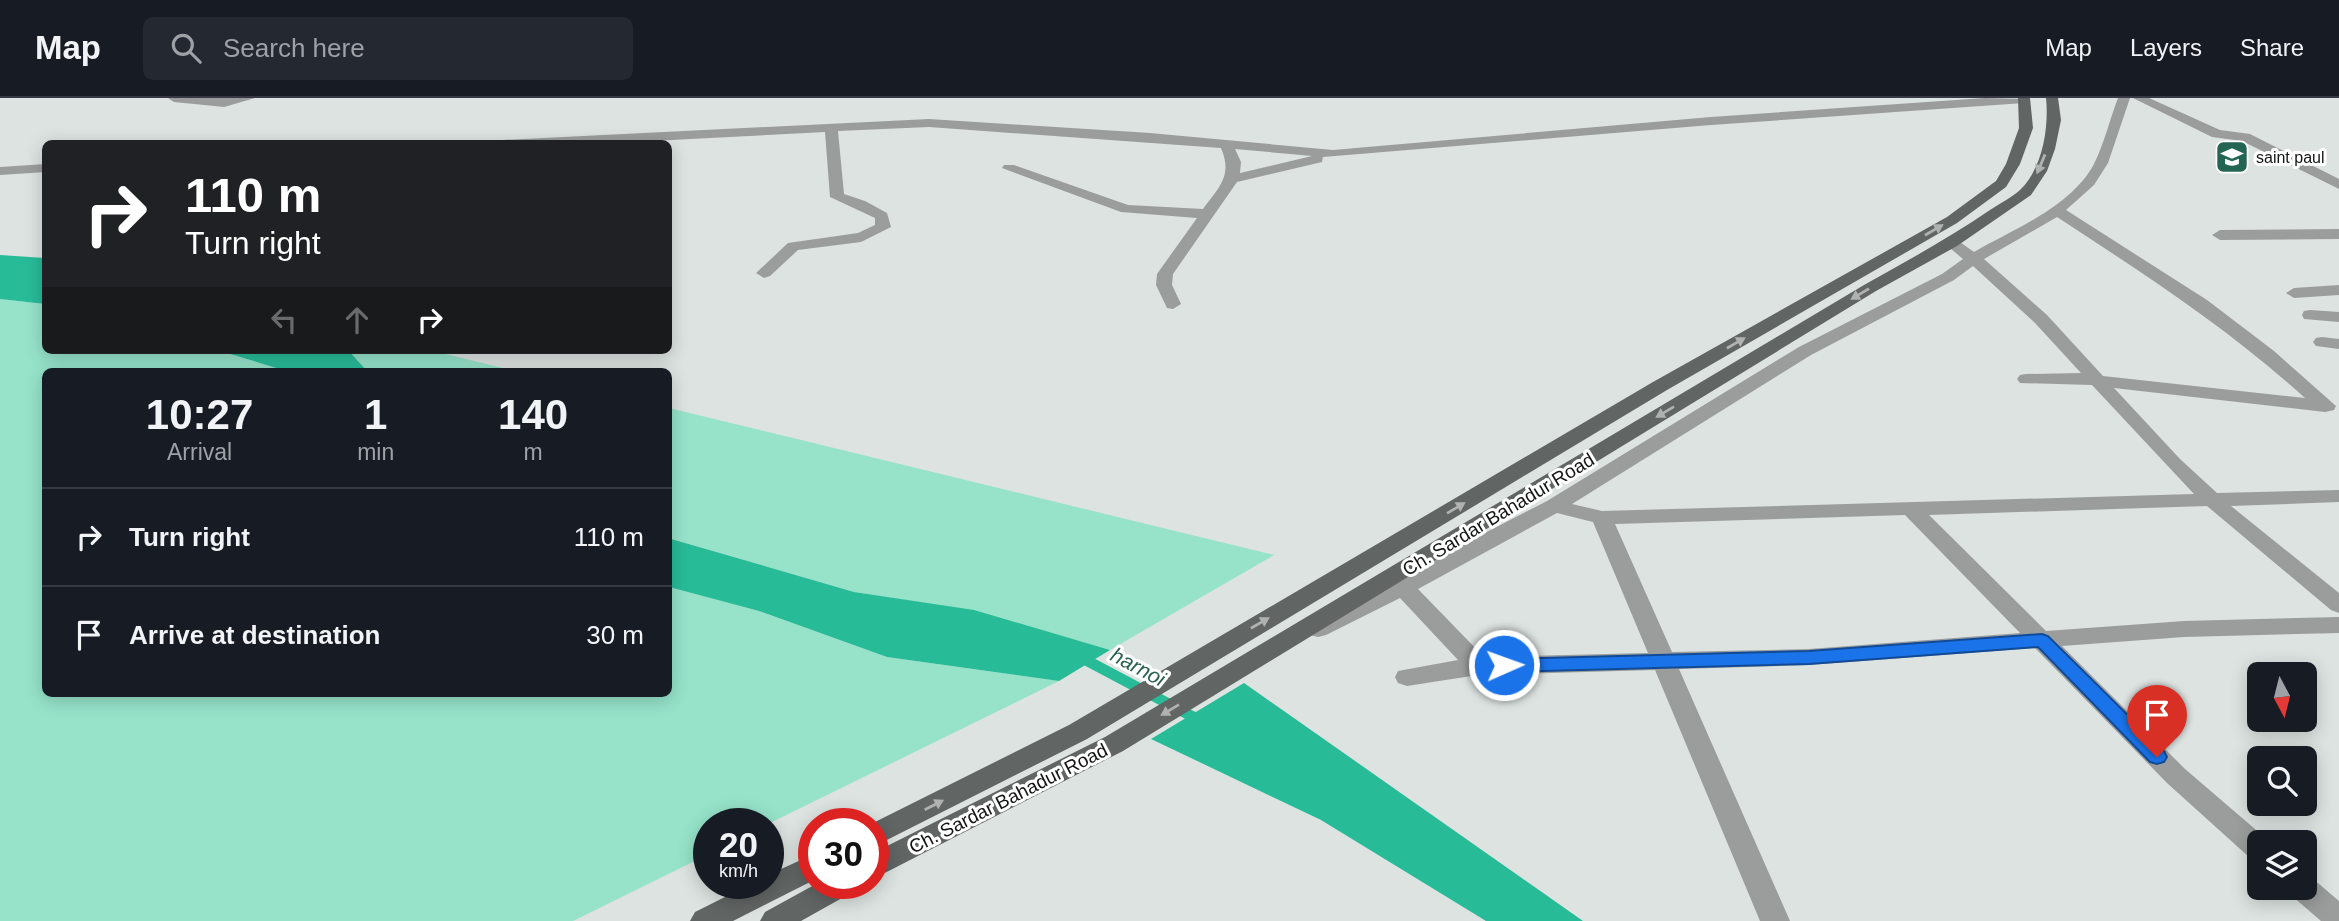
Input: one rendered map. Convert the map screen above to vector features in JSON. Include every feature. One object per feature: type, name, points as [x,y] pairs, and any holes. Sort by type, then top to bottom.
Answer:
[{"type":"main road","name":"Ch. Sardar Bahadur Road","points":[[889,828],[1078,732],[1200,657],[1362,565],[1660,386],[1952,219],[2001,184],[2013,164],[2026,128],[2027,98]]},
{"type":"main road","name":"Ch. Sardar Bahadur Road","points":[[889,859],[1114,744],[1858,295],[1952,243],[2026,192],[2040,171],[2048,149],[2055,120],[2052,98]]},
{"type":"main road","points":[[705,921],[798,874]]},
{"type":"main road","points":[[775,921],[814,899]]},
{"type":"street","points":[[174,98],[224,103],[249,98]]},
{"type":"street","points":[[1232,179],[1333,154],[1697,122],[2027,98]]},
{"type":"street","points":[[1270,652],[1403,587],[1554,506],[1805,351],[1948,277],[1974,258],[2057,212],[2089,182],[2102,163],[2124,98]]},
{"type":"street","points":[[2139,98],[2217,134],[2245,137],[2339,185]]},
{"type":"street","points":[[584,140],[929,123],[1333,154]]},
{"type":"street","points":[[764,273],[793,246],[821,240],[861,237],[883,227],[882,216],[860,204],[837,197],[831,128]]},
{"type":"street","points":[[1173,304],[1164,285],[1165,274],[1232,179],[1234,162],[1226,144]]},
{"type":"street","points":[[0,171],[42,168]]},
{"type":"street","points":[[1009,168],[1126,209],[1206,214]]},
{"type":"street","points":[[2057,212],[2201,304],[2332,407]]},
{"type":"street","points":[[2220,235],[2339,234]]},
{"type":"street","points":[[1952,243],[2013,289],[2172,462],[2211,499],[2339,605]]},
{"type":"street","points":[[2294,293],[2339,290]]},
{"type":"street","points":[[2310,315],[2339,317]]},
{"type":"street","points":[[2026,379],[2065,377],[2332,407]]},
{"type":"street","points":[[1554,506],[1602,518],[2339,496]]},
{"type":"street","points":[[1909,507],[2176,776],[2247,838]]},
{"type":"street","points":[[1602,518],[1775,921]]},
{"type":"street","points":[[1403,587],[1478,666]]},
{"type":"street","points":[[1406,677],[1478,666],[1809,657],[2184,629],[2339,625]]},
{"type":"street","points":[[2317,900],[2339,919]]},
{"type":"shaded area","points":[[0,255],[42,258],[42,304],[0,299]]},
{"type":"shaded area","points":[[0,299],[42,304],[42,354],[230,354],[276,368],[42,368],[42,697],[672,697],[672,588],[759,611],[887,657],[1059,681],[784,816],[784,808],[693,808],[693,862],[573,921],[0,921]]},
{"type":"shaded area","points":[[230,354],[352,354],[364,368],[276,368]]},
{"type":"shaded area","points":[[352,354],[445,354],[503,368],[364,368]]},
{"type":"shaded area","points":[[672,409],[1274,555],[1110,650],[974,611],[854,592],[672,539]]},
{"type":"shaded area","points":[[672,539],[854,592],[974,610],[1110,650],[1059,681],[887,657],[759,611],[672,588]]},
{"type":"shaded area","points":[[1244,683],[1583,921],[1486,921],[1321,820],[1151,739]]},
{"type":"waterway","name":"harnoi","points":[[1082,658],[1199,720]]},
{"type":"place","name":"saint paul","points":[[2232,157]]},
{"type":"route","points":[[1504,665],[1809,657],[2042,640],[2157,757]]}]
